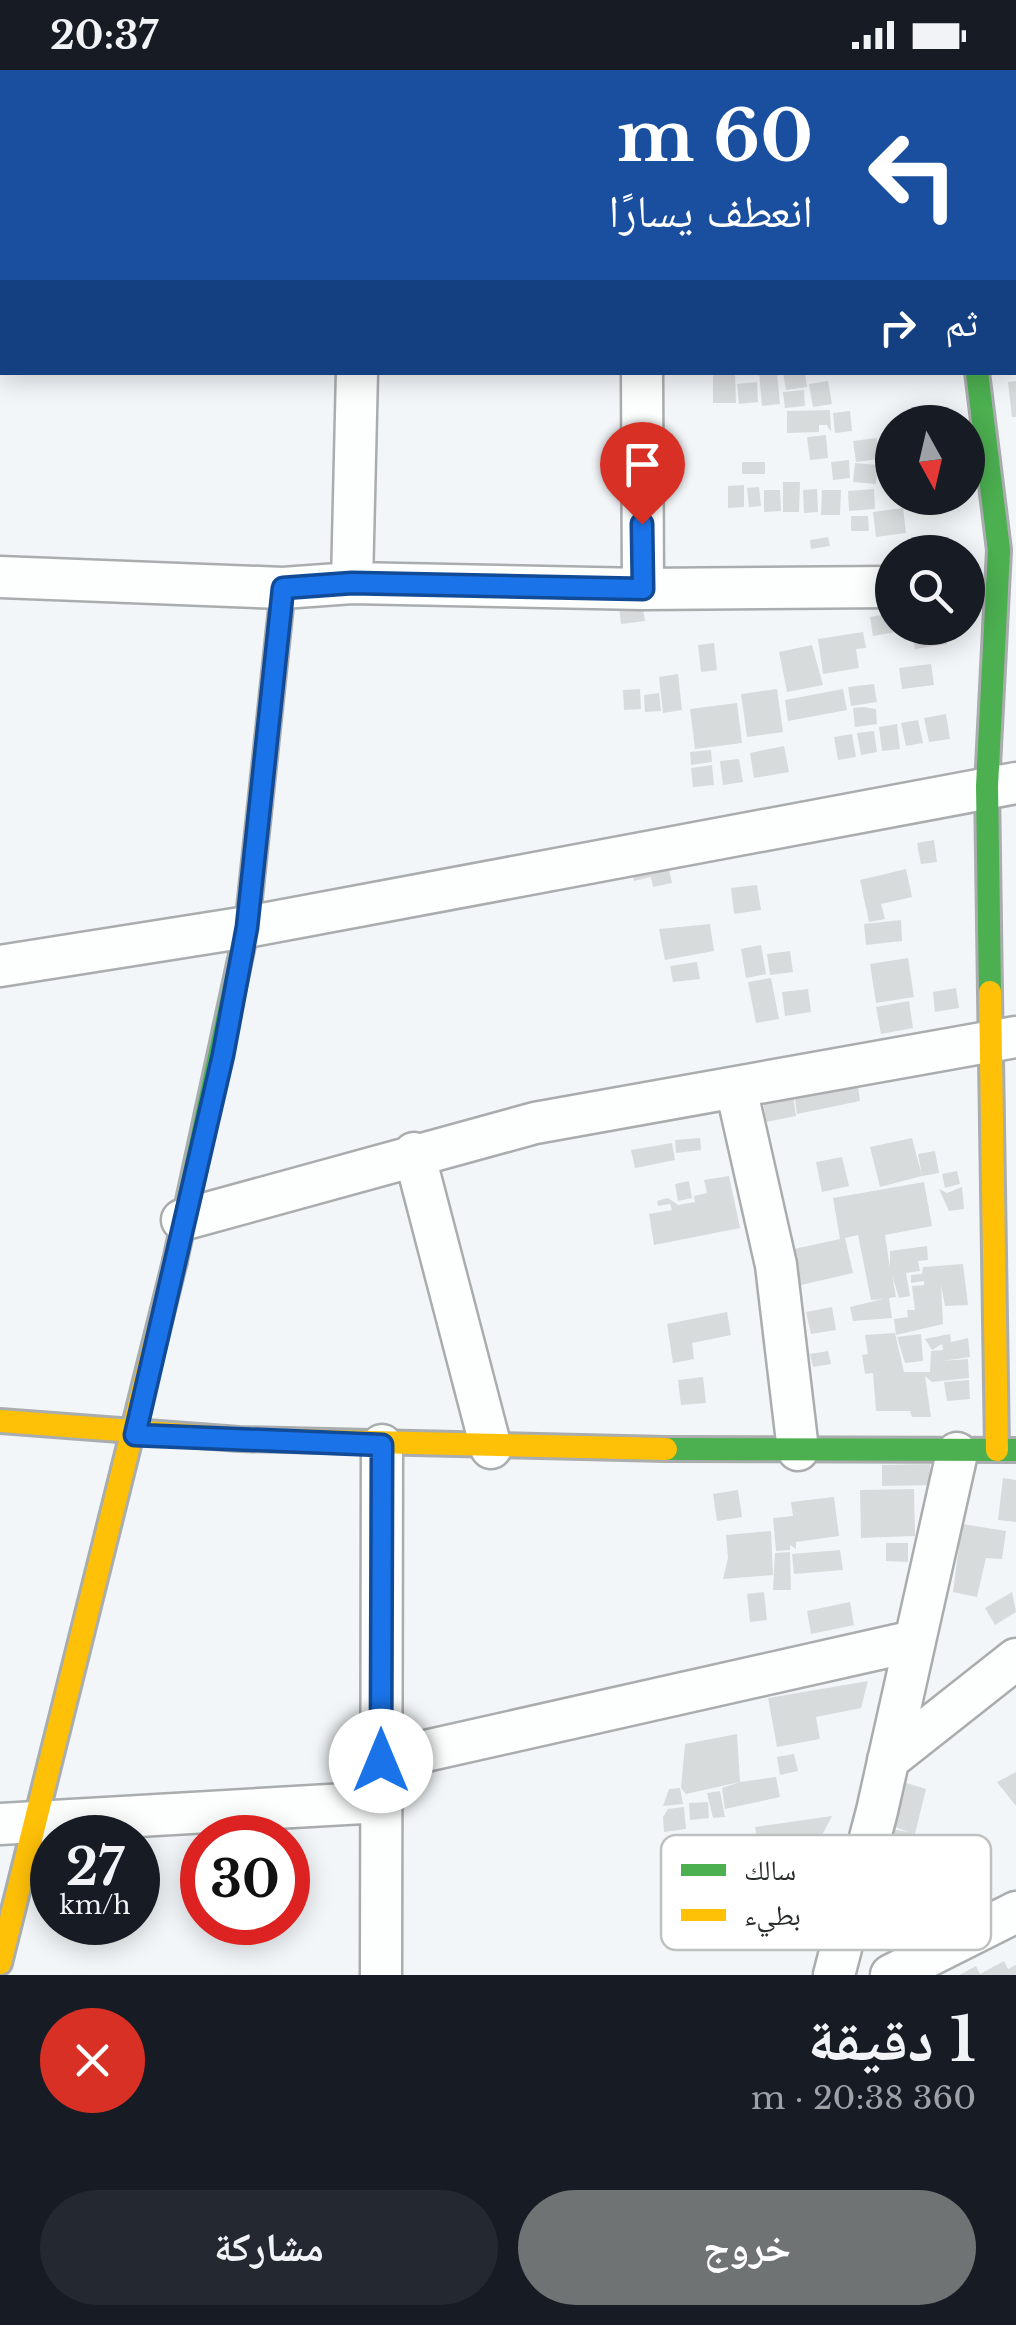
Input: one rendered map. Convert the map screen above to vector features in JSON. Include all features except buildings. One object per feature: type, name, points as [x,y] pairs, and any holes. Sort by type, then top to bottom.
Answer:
[{"type":"street","points":[[352,583],[357,375]]},
{"type":"street","points":[[642,375],[643,589]]},
{"type":"street","points":[[0,1421],[135,1435],[382,1445],[957,1453],[1007,1450],[1005,1284],[991,1227],[1005,1038],[1002,784],[994,568],[977,375]]},
{"type":"street","points":[[0,578],[283,588],[352,583],[643,589],[875,587]]},
{"type":"street","points":[[0,1963],[17,1824],[135,1435],[223,1055],[247,927],[283,588]]},
{"type":"street","points":[[0,966],[247,927],[1002,784]]},
{"type":"street","points":[[182,1220],[535,1123],[1005,1038]]},
{"type":"street","points":[[736,1088],[776,1266],[798,1450]]},
{"type":"street","points":[[414,1154],[492,1448]]},
{"type":"street","points":[[381,1975],[382,1445]]},
{"type":"street","points":[[869,1835],[957,1453]]},
{"type":"street","points":[[381,1761],[914,1641]]},
{"type":"street","points":[[888,1760],[1016,1658]]},
{"type":"street","points":[[17,1824],[381,1802]]},
{"type":"street","points":[[991,1925],[1016,1912]]},
{"type":"street","points":[[834,1975],[840,1950]]},
{"type":"street","points":[[891,1975],[941,1950]]},
{"type":"traffic: fast","points":[[977,375],[999,550],[987,786],[990,992]]},
{"type":"traffic: fast","points":[[175,1261],[247,927],[283,588]]},
{"type":"traffic: fast","points":[[666,1449],[1016,1450]]},
{"type":"traffic: slow","points":[[990,992],[997,1450]]},
{"type":"traffic: slow","points":[[0,1963],[175,1261]]},
{"type":"traffic: slow","points":[[0,1421],[239,1439],[666,1449]]},
{"type":"route","points":[[381,1761],[382,1445],[135,1435],[223,1055],[247,927],[283,588],[352,583],[643,589],[642,524]]}]
